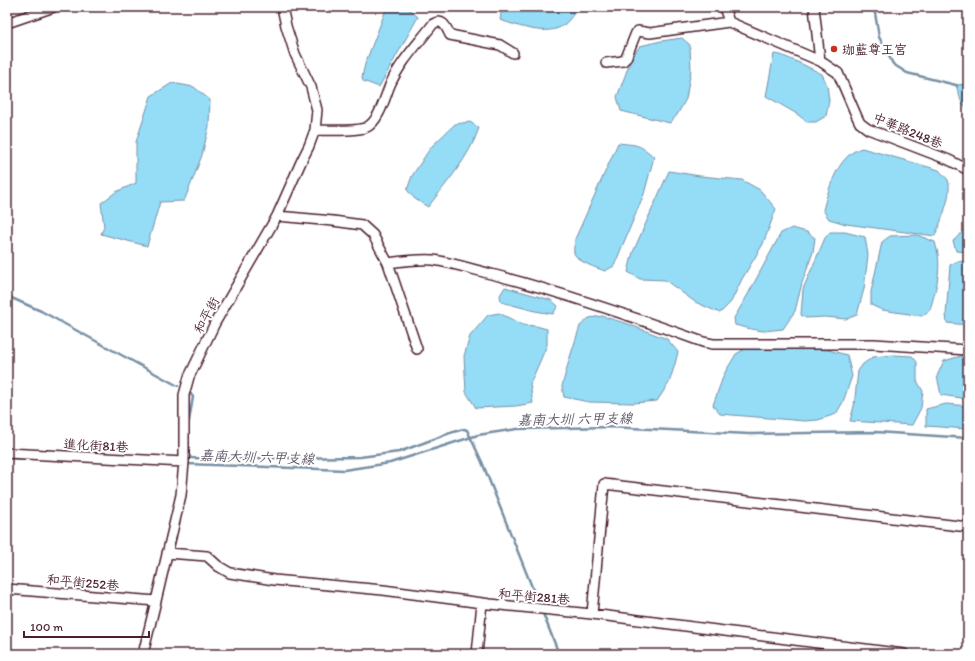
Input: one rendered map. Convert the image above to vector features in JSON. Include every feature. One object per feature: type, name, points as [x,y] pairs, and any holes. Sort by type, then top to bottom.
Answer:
[{"type":"street","points":[[7,23],[54,7]]},
{"type":"street","name":"和平街","points":[[143,654],[181,495],[184,462],[184,395],[189,378],[215,323],[277,216],[315,130],[317,110],[311,87],[295,54],[286,26],[282,7]]},
{"type":"street","points":[[606,63],[623,61],[626,58],[638,31],[650,33],[729,22],[724,7]]},
{"type":"street","points":[[814,7],[820,61]]},
{"type":"street","points":[[315,130],[356,129],[367,127],[372,124],[381,109],[391,83],[409,54],[435,22],[446,25],[450,35],[500,45],[513,53]]},
{"type":"street","name":"中華路248巷","points":[[729,22],[820,61],[838,73],[856,117],[860,123],[868,129],[948,160],[968,170]]},
{"type":"street","points":[[277,216],[333,221],[362,226],[373,235],[388,263],[417,349]]},
{"type":"street","points":[[388,263],[433,260],[451,264],[527,283],[703,342],[713,344],[874,344],[968,350]]},
{"type":"street","name":"進化街81巷","points":[[7,453],[184,462]]},
{"type":"street","points":[[592,614],[604,484],[968,527]]},
{"type":"street","name":"和平街281巷","points":[[167,553],[207,556],[218,566],[230,573],[274,580],[383,590],[482,603],[592,614],[904,654]]},
{"type":"street","name":"和平街252巷","points":[[7,589],[156,601]]},
{"type":"street","points":[[477,654],[482,603]]},
{"type":"water","points":[[387,7],[407,7],[418,17],[379,87],[363,81],[362,77],[365,64]]},
{"type":"water","points":[[502,7],[578,7],[564,25],[549,30],[541,30],[500,20]]},
{"type":"water","points":[[682,38],[690,45],[691,70],[686,99],[677,115],[670,123],[621,111],[617,97],[632,57],[640,46]]},
{"type":"water","points":[[774,54],[781,55],[822,74],[827,85],[829,101],[826,116],[816,122],[807,122],[797,114],[766,96]]},
{"type":"water","points":[[172,83],[194,87],[210,100],[209,126],[202,155],[184,201],[160,202],[147,246],[101,234],[104,227],[101,203],[116,192],[136,183],[136,142],[151,96]]},
{"type":"water","points":[[968,84],[968,110],[961,101],[956,85]]},
{"type":"water","points":[[470,122],[479,128],[475,139],[457,169],[428,207],[415,199],[407,190],[412,176],[431,147],[455,124]]},
{"type":"water","points":[[618,143],[638,146],[654,157],[644,194],[614,266],[605,271],[579,259],[574,253],[574,248],[575,239]]},
{"type":"water","points":[[862,148],[939,170],[948,180],[949,193],[943,216],[935,236],[846,224],[829,219],[823,210],[827,194],[837,170],[847,157],[854,151]]},
{"type":"water","points":[[669,171],[742,180],[760,190],[776,209],[763,244],[742,279],[731,302],[720,313],[695,302],[665,280],[640,279],[628,272],[633,252]]},
{"type":"water","points":[[968,184],[968,252],[956,251],[953,241],[966,229],[964,202]]},
{"type":"water","points":[[792,228],[807,232],[815,238],[813,252],[802,283],[795,311],[783,329],[763,331],[735,325],[734,318],[781,233]]},
{"type":"water","points":[[830,232],[845,232],[865,237],[868,255],[864,289],[857,315],[846,319],[825,317],[806,318],[801,315],[803,289],[825,238]]},
{"type":"water","points":[[917,235],[935,242],[938,254],[939,268],[936,289],[930,310],[922,316],[882,310],[871,305],[871,292],[882,242],[890,236]]},
{"type":"water","points":[[958,261],[968,262],[968,325],[947,323],[946,315],[950,265]]},
{"type":"water","points":[[505,287],[551,300],[558,306],[553,314],[501,302],[500,295]]},
{"type":"water","points":[[499,313],[523,325],[547,329],[547,345],[530,384],[533,403],[516,406],[476,408],[466,392],[464,356],[470,336],[488,315]]},
{"type":"water","points":[[602,316],[667,339],[678,352],[669,383],[657,401],[633,403],[589,402],[564,397],[562,386],[580,326],[589,318]]},
{"type":"water","points":[[784,347],[828,350],[847,355],[852,376],[843,402],[836,414],[818,420],[805,421],[720,414],[713,405],[724,374],[736,354],[747,348]]},
{"type":"water","points":[[968,354],[968,399],[941,395],[937,376],[944,361]]},
{"type":"water","points":[[894,355],[912,356],[917,362],[917,381],[923,391],[921,408],[912,425],[850,421],[854,406],[858,371],[863,364],[873,357]]},
{"type":"water","points":[[946,404],[968,406],[968,429],[926,426],[926,409]]},
{"type":"waterway","points":[[874,7],[879,37],[893,64],[907,73],[957,86]]},
{"type":"waterway","points":[[7,296],[41,311],[178,386]]},
{"type":"waterway","points":[[188,433],[193,397],[190,393]]},
{"type":"waterway","name":"嘉南大圳 六甲支線","points":[[187,464],[344,470],[390,463],[478,435],[517,429],[610,427],[749,434],[876,432],[968,438]]},
{"type":"waterway","points":[[187,452],[191,458],[220,459],[360,457],[399,452],[450,433],[464,429],[467,430],[482,462],[540,607]]},
{"type":"waterway","name":"嘉南大圳 六甲支線","points":[[7,458],[30,459]]},
{"type":"waterway","points":[[542,611],[559,654]]},
{"type":"place","name":"珈藍尊王宮","points":[[834,49]]}]
